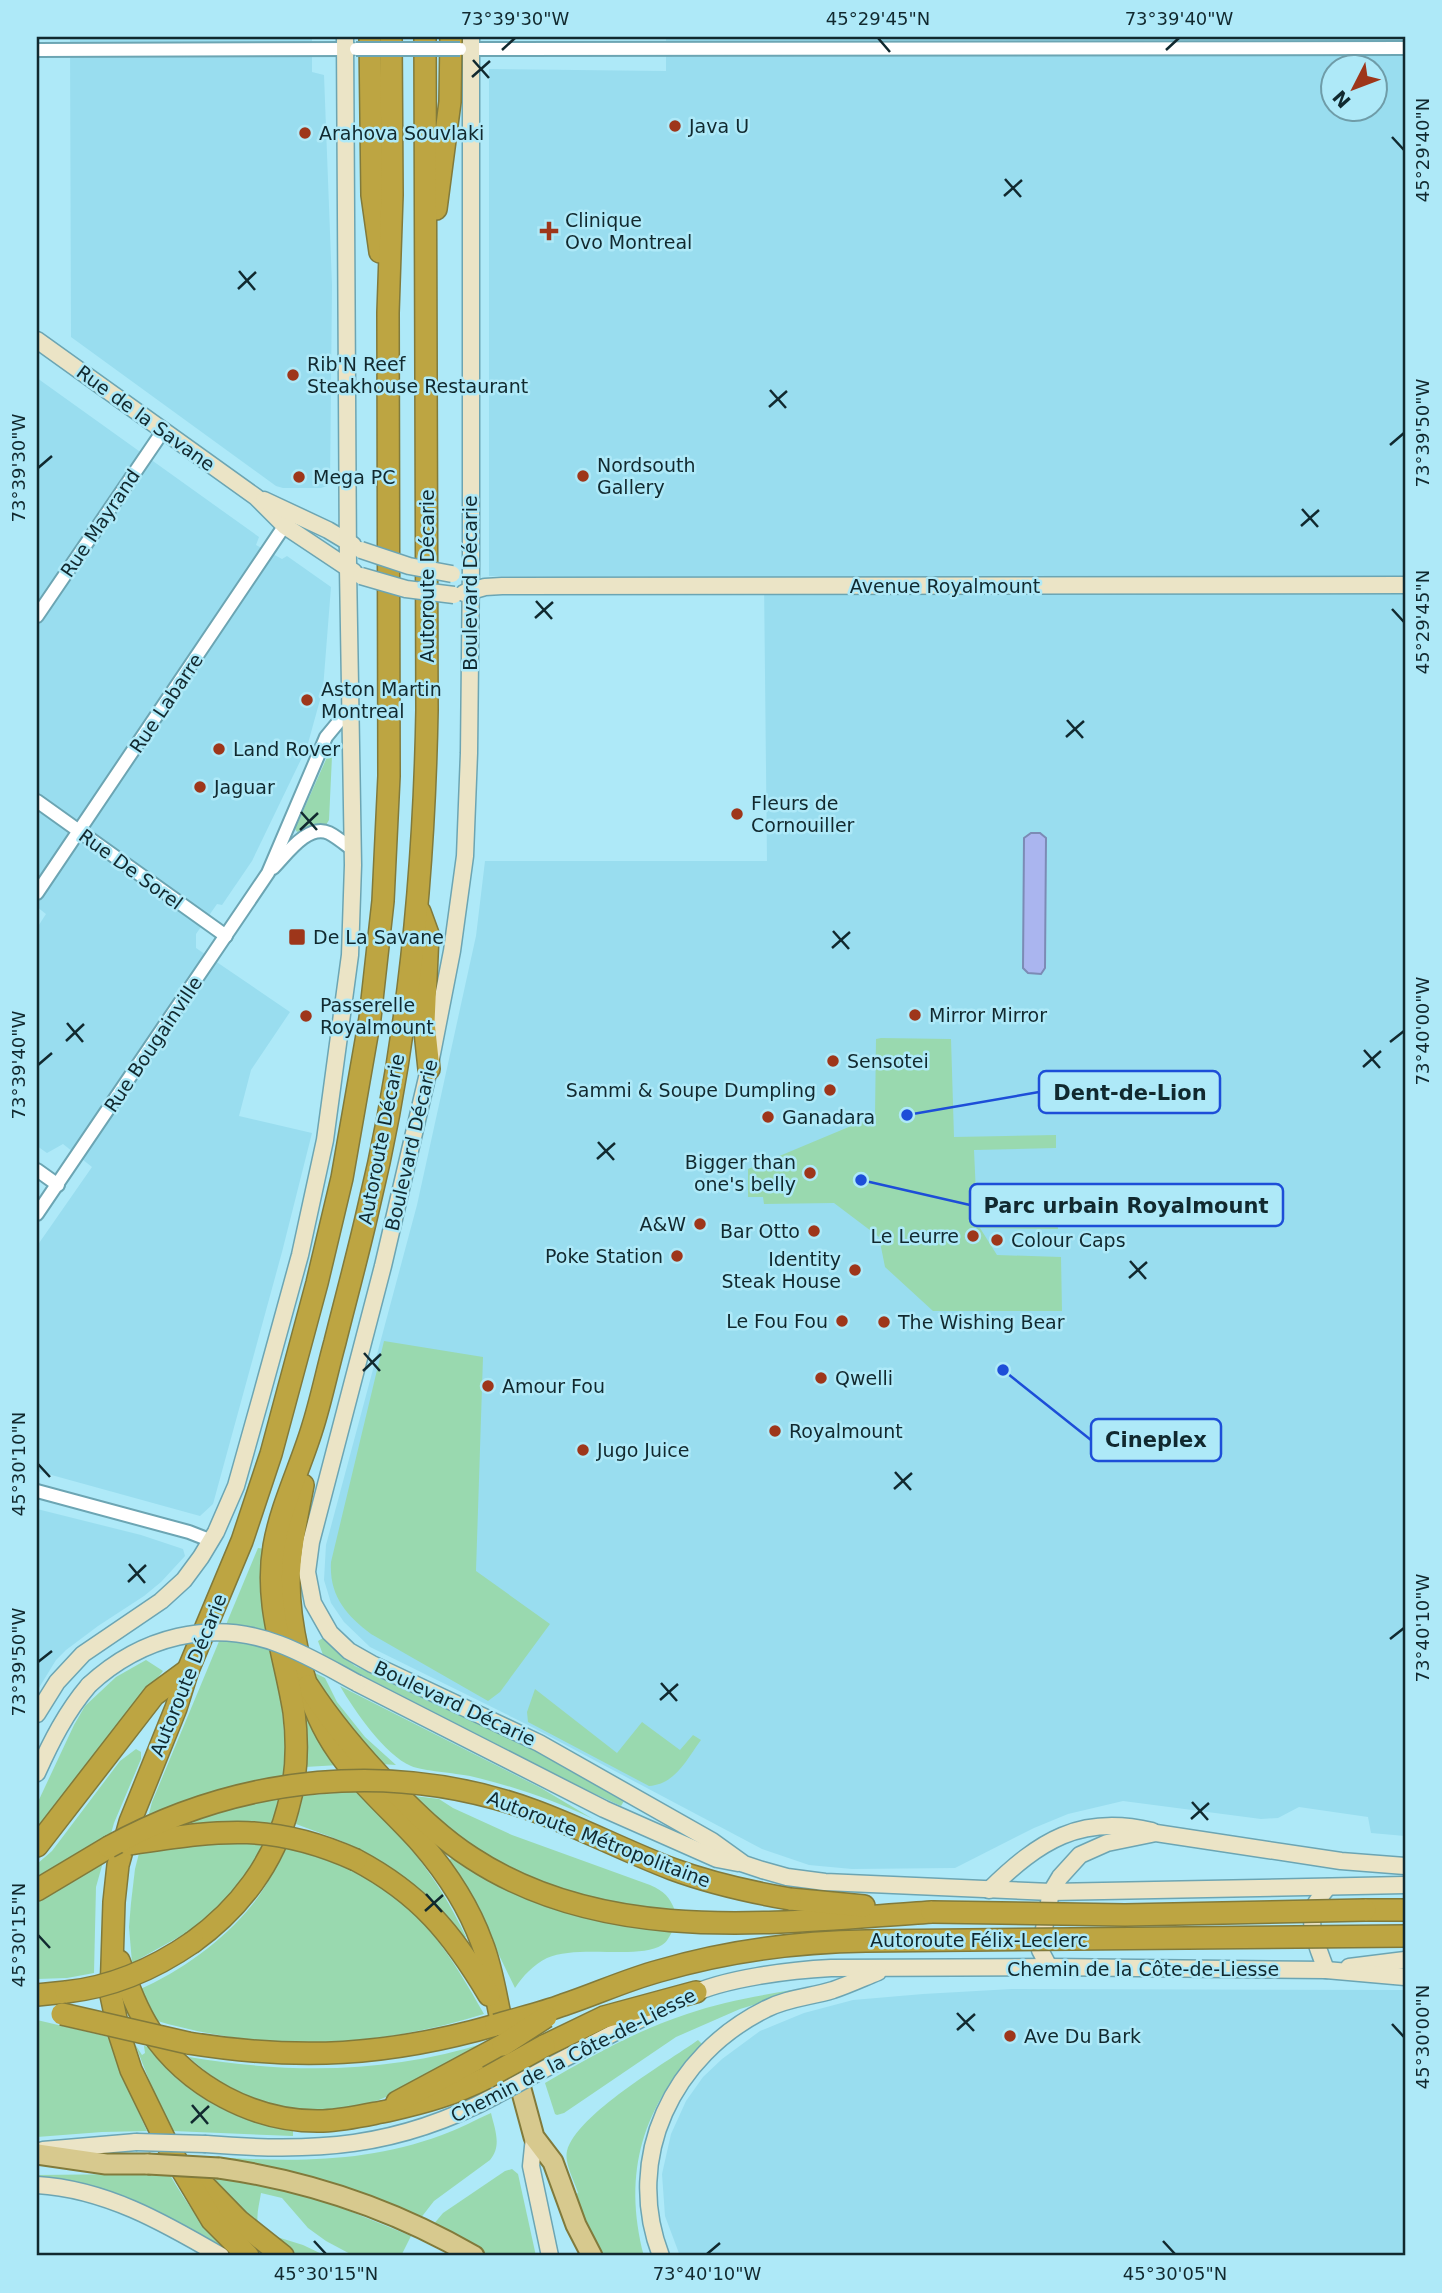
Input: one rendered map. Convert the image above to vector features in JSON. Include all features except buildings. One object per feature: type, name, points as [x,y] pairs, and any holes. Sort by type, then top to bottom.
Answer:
[{"type":"highway","name":"Autoroute Décarie","points":[[169,2148],[138,2085],[119,2033],[111,1995],[114,1888],[123,1841],[145,1780],[176,1708],[187,1670],[242,1541],[271,1454],[325,1253],[342,1178],[370,1018],[383,901],[389,776],[388,313],[392,195],[391,37]]},
{"type":"highway","name":"Autoroute Décarie","points":[[37,1995],[112,1984],[152,1967],[213,1927],[236,1905],[258,1875],[281,1832],[292,1794],[296,1769],[295,1723],[275,1626],[271,1578],[274,1548],[279,1522],[312,1428],[369,1209],[382,1147],[400,1040],[416,903],[423,812],[427,710],[425,37]]},
{"type":"highway","points":[[354,43],[388,313]]},
{"type":"highway","points":[[426,291],[450,102],[463,43]]},
{"type":"highway","points":[[416,903],[428,934],[424,1022],[429,1069]]},
{"type":"highway","points":[[312,1428],[291,1552],[289,1582],[295,1637],[308,1686],[322,1725],[340,1754],[430,1854],[454,1886],[483,1944],[500,2015]]},
{"type":"highway","points":[[40,1842],[153,1695],[187,1670]]},
{"type":"highway","points":[[308,1686],[339,1729],[381,1777],[432,1828],[459,1849],[503,1876],[543,1894],[588,1908],[643,1918],[720,1923],[932,1912]]},
{"type":"highway","name":"Autoroute Métropolitaine","points":[[37,1890],[109,1847],[177,1815],[232,1797],[315,1782],[391,1781],[459,1789],[517,1804],[654,1862],[716,1884],[790,1899],[932,1912]]},
{"type":"highway","points":[[109,1847],[206,1832],[251,1832],[298,1838],[356,1860],[396,1884],[434,1918],[464,1955],[500,2015]]},
{"type":"highway","name":"Autoroute Félix-Leclerc","points":[[932,1912],[1137,1915],[1405,1910]]},
{"type":"highway","name":"Autoroute Félix-Leclerc","points":[[562,2006],[619,1983],[677,1966],[745,1951],[803,1943],[1405,1936]]},
{"type":"highway","points":[[113,1943],[136,2004],[152,2032],[188,2072],[216,2092],[252,2109],[291,2119],[337,2120],[491,2086],[548,2055],[604,2017],[696,1992]]},
{"type":"highway","points":[[37,2006],[188,2043],[248,2052],[306,2055],[369,2052],[437,2041],[562,2006]]},
{"type":"highway","points":[[377,2113],[503,2045],[562,2006]]},
{"type":"highway","points":[[169,2148],[212,2220],[248,2256]]},
{"type":"highway","points":[[169,2148],[225,2207],[283,2256]]},
{"type":"main road","points":[[37,1714],[69,1668],[97,1643],[169,1594],[190,1573],[212,1541],[236,1486],[245,1455],[300,1255],[325,1140],[350,955],[353,850],[350,708],[354,572],[354,43]]},
{"type":"main road","name":"Boulevard Décarie","points":[[463,43],[469,586],[469,753],[465,856],[452,951],[429,1069],[383,1266],[311,1542],[307,1572],[313,1603],[330,1633],[356,1656],[539,1743],[712,1841],[744,1864],[775,1874],[812,1881],[989,1890]]},
{"type":"main road","name":"Rue de la Savane","points":[[37,340],[289,519],[354,572],[417,591],[442,595],[469,586]]},
{"type":"main road","name":"Rue de la Savane","points":[[289,519],[354,546],[469,586]]},
{"type":"main road","name":"Avenue Royalmount","points":[[469,586],[1405,585]]},
{"type":"main road","points":[[37,1773],[60,1725],[77,1699],[89,1685],[119,1661],[141,1648],[173,1637],[212,1632],[237,1633],[274,1642],[604,1809],[717,1859],[744,1864]]},
{"type":"main road","points":[[989,1890],[1019,1862],[1062,1836],[1085,1828],[1110,1824],[1341,1861],[1405,1866]]},
{"type":"main road","points":[[1049,1967],[1040,1950],[1051,1892],[1069,1867],[1087,1851],[1107,1843],[1156,1833]]},
{"type":"main road","points":[[989,1890],[1051,1892],[1405,1885]]},
{"type":"main road","points":[[1328,1887],[1315,1905],[1312,1921],[1326,1970],[1405,1960]]},
{"type":"main road","name":"Chemin de la Côte-de-Liesse","points":[[696,1992],[747,1979],[831,1968],[1326,1970],[1405,1977]]},
{"type":"main road","points":[[661,2256],[653,2234],[649,2207],[652,2151],[665,2107],[689,2070],[720,2039],[767,2008],[832,1990],[886,1969]]},
{"type":"main road","points":[[500,2015],[534,2137],[531,2166],[550,2256]]},
{"type":"main road","name":"Chemin de la Côte-de-Liesse","points":[[37,2152],[136,2142],[293,2149],[337,2146],[378,2140],[444,2120],[491,2086]]},
{"type":"main road","points":[[534,2137],[553,2162],[576,2225],[592,2256]]},
{"type":"main road","points":[[37,2152],[106,2164],[219,2168],[297,2183],[334,2193],[390,2214],[474,2256]]},
{"type":"main road","points":[[37,2185],[71,2190],[123,2204],[149,2215],[221,2256]]},
{"type":"street","points":[[37,50],[354,43],[1405,48]]},
{"type":"street","name":"Rue Mayrand","points":[[37,616],[163,431]]},
{"type":"street","name":"Rue Labarre","points":[[37,893],[289,519]]},
{"type":"street","name":"Rue Bougainville","points":[[37,1214],[268,873],[326,737],[350,708]]},
{"type":"street","name":"Rue De Sorel","points":[[37,801],[226,936]]},
{"type":"street","name":"Rue Bougainville","points":[[268,873],[302,839],[318,832],[328,833],[353,850]]},
{"type":"street","points":[[37,1170],[58,1185]]},
{"type":"street","points":[[37,1491],[189,1532],[212,1541]]},
{"type":"shaded area","points":[[70,37],[312,37],[312,72],[324,75],[332,285],[330,485],[321,488],[276,486],[71,337]]},
{"type":"shaded area","points":[[666,37],[1405,37],[1405,1836],[1371,1833],[1368,1817],[1299,1807],[1278,1818],[1261,1819],[1123,1801],[1068,1814],[955,1868],[852,1869],[809,1865],[762,1849],[528,1725],[370,1647],[344,1622],[331,1603],[324,1580],[326,1545],[417,1205],[476,936],[485,861],[767,861],[764,580],[489,576],[489,69],[666,71]]},
{"type":"shaded area","points":[[37,378],[259,537],[256,545],[282,559],[287,556],[331,587],[323,689],[307,747],[252,861],[222,905],[217,904],[196,934],[196,948],[290,1012],[251,1070],[239,1116],[312,1133],[213,1504],[200,1516],[37,1471],[37,1246],[92,1167],[63,1144],[47,1153],[37,1146],[37,928],[46,914],[37,907]]},
{"type":"shaded area","points":[[1031,833],[1040,833],[1046,838],[1045,968],[1041,974],[1028,973],[1023,968],[1024,838]]},
{"type":"shaded area","points":[[37,1509],[141,1535],[183,1549],[185,1556],[144,1596],[66,1650],[56,1660],[37,1691]]},
{"type":"shaded area","points":[[1012,1989],[1405,1990],[1405,2256],[680,2256],[665,2216],[662,2174],[671,2134],[686,2101],[703,2077],[722,2059],[760,2031],[804,2013],[853,2000]]},
{"type":"green space","points":[[328,755],[332,756],[329,820],[326,825],[312,826],[297,832],[295,829]]},
{"type":"green space","points":[[876,1039],[951,1039],[954,1137],[1056,1135],[1056,1148],[974,1150],[977,1216],[1057,1214],[1058,1229],[980,1228],[997,1255],[1061,1257],[1062,1311],[933,1311],[885,1267],[879,1237],[834,1203],[764,1204],[763,1197],[748,1197],[748,1169],[875,1116]]},
{"type":"green space","points":[[384,1341],[483,1357],[476,1571],[550,1624],[500,1692],[488,1701],[371,1634],[347,1612],[333,1585],[331,1562]]},
{"type":"green space","points":[[258,1548],[266,1549],[288,1773],[277,1815],[262,1852],[246,1880],[215,1912],[195,1928],[132,1963],[129,1927],[135,1869],[152,1802]]},
{"type":"green space","points":[[323,1638],[355,1666],[527,1746],[624,1801],[621,1806],[582,1788],[323,1655],[318,1641]]},
{"type":"green space","points":[[146,1660],[163,1671],[37,1831],[37,1804],[85,1706],[116,1677]]},
{"type":"green space","points":[[315,1673],[325,1678],[337,1702],[365,1737],[396,1765],[382,1764],[353,1733],[327,1699]]},
{"type":"green space","points":[[340,1686],[541,1788],[593,1819],[502,1784],[411,1766],[381,1742]]},
{"type":"green space","points":[[535,1689],[617,1753],[642,1722],[680,1750],[693,1735],[701,1740],[673,1776],[649,1786],[528,1722],[527,1712]]},
{"type":"green space","points":[[310,1713],[339,1765],[305,1767],[303,1714]]},
{"type":"green space","points":[[136,1749],[141,1752],[141,1759],[114,1823],[96,1887],[94,1973],[67,1978],[37,1979],[37,1864],[52,1851],[120,1761]]},
{"type":"green space","points":[[359,1791],[429,1873],[461,1926],[466,1937],[462,1940],[417,1893],[380,1862],[349,1844],[296,1824],[302,1796]]},
{"type":"green space","points":[[406,1795],[439,1799],[512,1835],[650,1885],[666,1895],[675,1911],[616,1907],[543,1885],[472,1849]]},
{"type":"green space","points":[[286,1848],[358,1872],[399,1899],[432,1933],[484,2014],[402,2034],[320,2042],[237,2038],[154,2020],[138,1990],[185,1965],[228,1931],[257,1898]]},
{"type":"green space","points":[[453,1856],[505,1887],[557,1909],[612,1923],[672,1932],[664,1944],[652,1949],[575,1952],[547,1958],[529,1971],[515,1988],[484,1924],[447,1863]]},
{"type":"green space","points":[[792,1990],[793,1993],[740,2009],[676,2037],[564,2113],[555,2114],[545,2083],[614,2045],[668,2020],[700,2010]]},
{"type":"green space","points":[[37,2020],[109,2037],[126,2085],[147,2131],[37,2137]]},
{"type":"green space","points":[[698,2040],[702,2044],[665,2091],[643,2142],[637,2168],[635,2196],[644,2256],[604,2256],[593,2240],[574,2195],[578,2193],[568,2167],[567,2151],[587,2121],[604,2106]]},
{"type":"green space","points":[[488,2042],[489,2044],[385,2098],[348,2108],[324,2110],[275,2105],[251,2097],[208,2073],[189,2057],[265,2066],[339,2068],[413,2060]]},
{"type":"green space","points":[[135,2044],[142,2055],[145,2053],[144,2046],[149,2047],[177,2079],[212,2104],[252,2121],[293,2131],[293,2136],[173,2131],[124,2049],[156,2098]]},
{"type":"green space","points":[[491,2113],[496,2138],[494,2155],[434,2201],[420,2219],[218,2163],[214,2157],[301,2160],[357,2156],[414,2144],[448,2133]]},
{"type":"green space","points":[[512,2169],[518,2174],[536,2256],[488,2256],[433,2225],[443,2213]]},
{"type":"green space","points":[[37,2175],[170,2175],[198,2217],[231,2256],[196,2236],[37,2181]]},
{"type":"green space","points":[[204,2176],[281,2190],[327,2202],[411,2236],[401,2256],[354,2256],[308,2228],[282,2198],[261,2193],[257,2218],[261,2232],[303,2245],[326,2256],[289,2256],[256,2231]]},
{"type":"place","name":"Java U","points":[[675,126]]},
{"type":"place","name":"Arahova Souvlaki","points":[[305,133]]},
{"type":"place","name":"Clinique Ovo Montreal","points":[[549,231]]},
{"type":"place","name":"Rib'N Reef Steakhouse Restaurant","points":[[293,375]]},
{"type":"place","name":"Nordsouth Gallery","points":[[583,476]]},
{"type":"place","name":"Mega PC","points":[[299,477]]},
{"type":"place","name":"Aston Martin Montreal","points":[[307,700]]},
{"type":"place","name":"Land Rover","points":[[219,749]]},
{"type":"place","name":"Jaguar","points":[[200,787]]},
{"type":"place","name":"Fleurs de Cornouiller","points":[[737,814]]},
{"type":"place","name":"De La Savane","points":[[297,937]]},
{"type":"place","name":"Mirror Mirror","points":[[915,1015]]},
{"type":"place","name":"Passerelle Royalmount","points":[[306,1016]]},
{"type":"place","name":"Sensotei","points":[[833,1061]]},
{"type":"place","name":"Sammi & Soupe Dumpling","points":[[830,1090]]},
{"type":"place","name":"Dent-de-Lion","points":[[907,1115]]},
{"type":"place","name":"Ganadara","points":[[768,1117]]},
{"type":"place","name":"Bigger than one's belly","points":[[810,1173]]},
{"type":"place","name":"Parc urbain Royalmount","points":[[861,1180]]},
{"type":"place","name":"A&W","points":[[700,1224]]},
{"type":"place","name":"Bar Otto","points":[[814,1231]]},
{"type":"place","name":"Le Leurre","points":[[973,1236]]},
{"type":"place","name":"Colour Caps","points":[[997,1240]]},
{"type":"place","name":"Poke Station","points":[[677,1256]]},
{"type":"place","name":"Identity Steak House","points":[[855,1270]]},
{"type":"place","name":"Le Fou Fou","points":[[842,1321]]},
{"type":"place","name":"The Wishing Bear","points":[[884,1322]]},
{"type":"place","name":"Cineplex","points":[[1003,1370]]},
{"type":"place","name":"Qwelli","points":[[821,1378]]},
{"type":"place","name":"Amour Fou","points":[[488,1386]]},
{"type":"place","name":"Royalmount","points":[[775,1431]]},
{"type":"place","name":"Jugo Juice","points":[[583,1450]]},
{"type":"place","name":"Ave Du Bark","points":[[1010,2036]]}]
